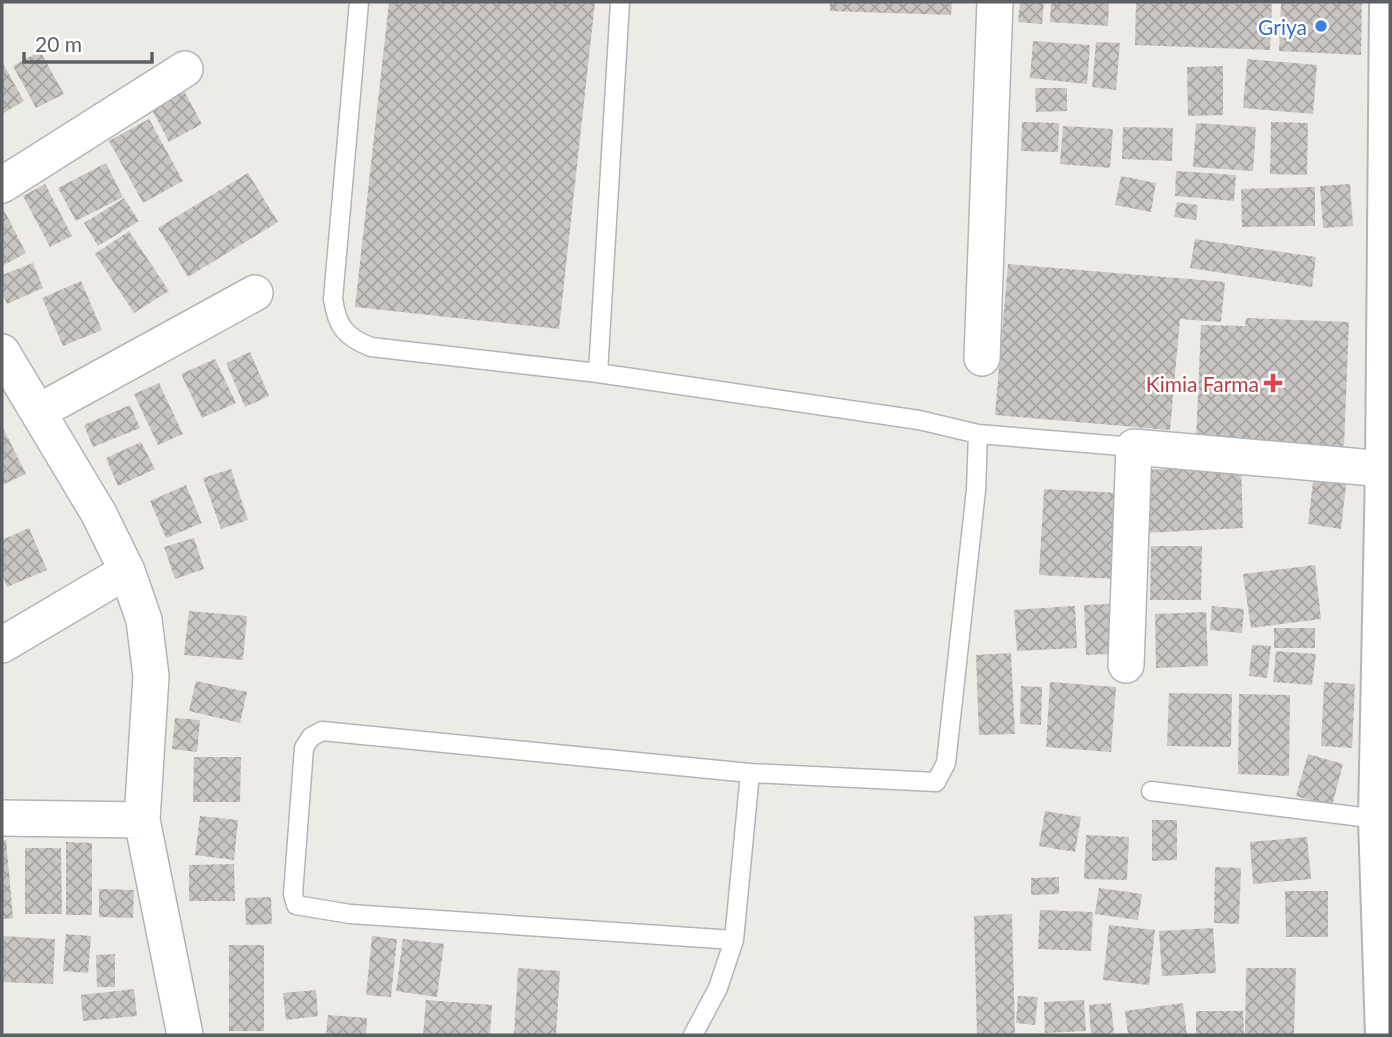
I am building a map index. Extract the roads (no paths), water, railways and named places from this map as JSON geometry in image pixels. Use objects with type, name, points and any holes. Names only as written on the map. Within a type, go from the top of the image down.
[{"type":"street","points":[[982,358],[995,2]]},
{"type":"street","points":[[1385,1035],[1385,861],[1378,819],[1387,597],[1385,470],[1389,2]]},
{"type":"street","points":[[2,185],[185,69]]},
{"type":"street","points":[[38,412],[255,293]]},
{"type":"street","points":[[2,352],[99,514],[127,571],[144,620],[151,676],[142,820],[185,1035]]},
{"type":"street","points":[[1126,665],[1134,447],[1385,470]]},
{"type":"street","points":[[2,645],[127,571]]},
{"type":"street","points":[[2,818],[142,820]]},
{"type":"lane","points":[[359,2],[333,299],[336,321],[353,340],[371,347],[598,373],[919,420],[978,434],[1134,447]]},
{"type":"lane","points":[[598,373],[620,2]]},
{"type":"lane","points":[[734,940],[350,914],[296,905],[293,894],[304,748],[311,737],[322,731],[750,773],[936,782],[942,775],[976,490],[978,434]]},
{"type":"lane","points":[[693,1035],[718,988],[734,940],[750,773]]},
{"type":"lane","points":[[1151,791],[1378,819]]},
{"type":"place","name":"Griya","points":[[1321,26]]},
{"type":"place","name":"Kimia Farma","points":[[1273,383]]}]
